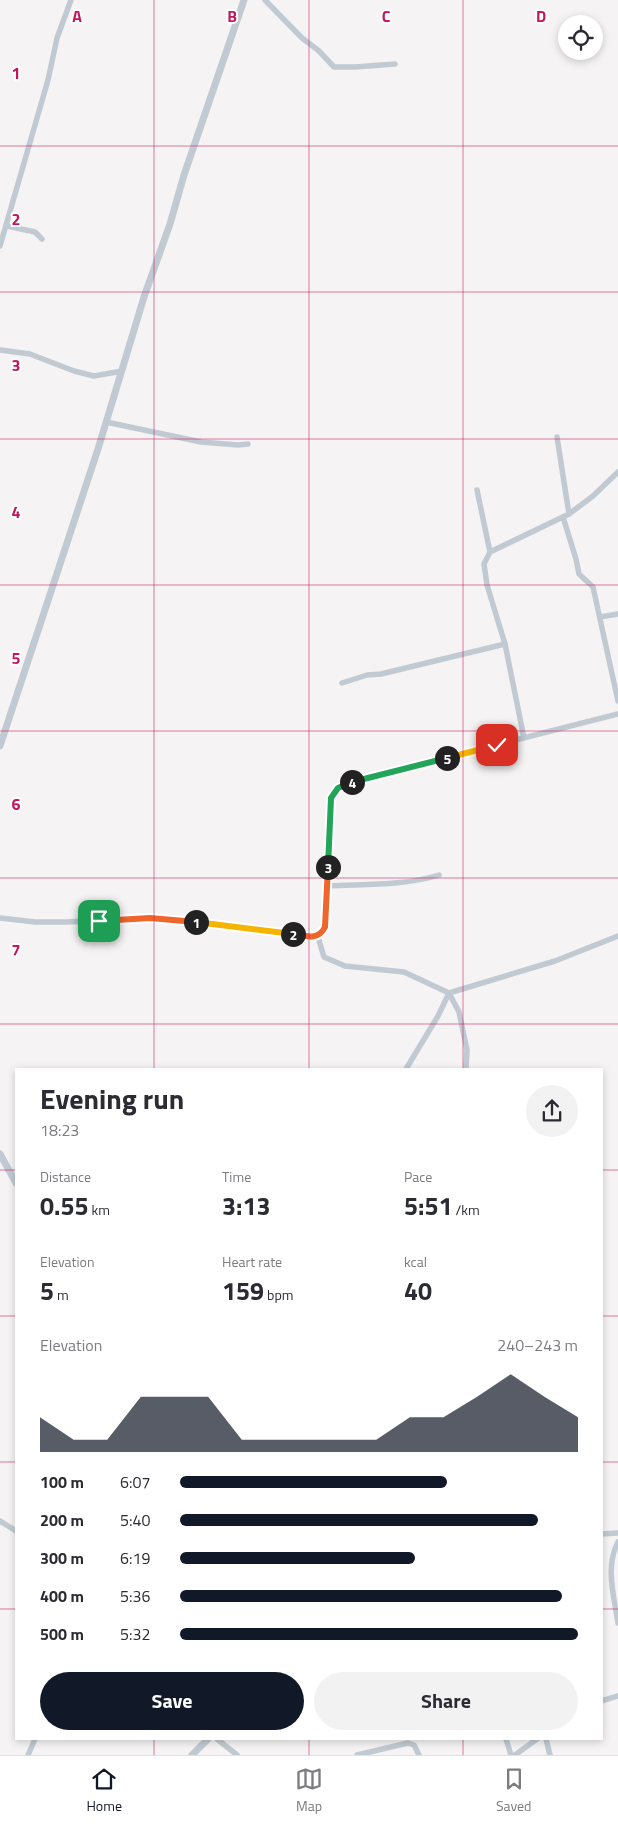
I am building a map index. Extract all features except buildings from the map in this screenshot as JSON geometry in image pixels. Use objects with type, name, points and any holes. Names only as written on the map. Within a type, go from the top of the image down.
[{"type":"street","points":[[0,246],[48,80],[57,38],[71,0]]},
{"type":"street","points":[[0,746],[106,422],[184,175],[244,0]]},
{"type":"street","points":[[265,0],[334,67],[395,64]]},
{"type":"street","points":[[7,226],[35,232],[42,239]]},
{"type":"street","points":[[0,350],[30,354],[74,371],[94,376],[122,371]]},
{"type":"street","points":[[106,422],[201,442],[248,444]]},
{"type":"street","points":[[557,437],[569,514]]},
{"type":"street","points":[[490,552],[546,527],[569,514],[593,496],[618,472]]},
{"type":"street","points":[[478,490],[490,552],[484,564],[486,585],[506,644],[524,738]]},
{"type":"street","points":[[562,517],[579,574],[593,587],[618,701]]},
{"type":"street","points":[[600,617],[618,614]]},
{"type":"street","points":[[342,683],[367,675],[381,674],[506,644]]},
{"type":"street","points":[[318,936],[325,927],[331,798],[338,788],[370,777],[618,714]]},
{"type":"street","points":[[328,886],[392,883],[427,879],[439,875]]},
{"type":"street","points":[[0,918],[34,922],[66,922],[150,918],[259,928],[318,936]]},
{"type":"street","points":[[318,936],[324,956],[345,966],[404,972],[448,993],[459,1012],[467,1050],[466,1068]]},
{"type":"street","points":[[407,1068],[438,1016],[448,993],[555,961],[618,936]]},
{"type":"street","points":[[0,1154],[15,1181]]},
{"type":"street","points":[[0,1522],[15,1530]]},
{"type":"street","points":[[603,1534],[618,1533]]},
{"type":"street","points":[[618,1542],[611,1561],[618,1623]]},
{"type":"street","points":[[603,1700],[618,1696]]},
{"type":"street","points":[[28,1755],[35,1740]]},
{"type":"street","points":[[192,1755],[207,1740]]},
{"type":"street","points":[[218,1740],[237,1755]]},
{"type":"street","points":[[506,1740],[511,1755]]},
{"type":"street","points":[[515,1755],[536,1740]]},
{"type":"street","points":[[546,1740],[550,1755]]},
{"type":"street","points":[[358,1755],[408,1744],[414,1745],[419,1755]]},
{"type":"route","points":[[99,921],[150,918],[259,928],[313,937],[318,936],[325,927],[329,830],[333,793],[338,788],[370,777],[497,745]]}]
